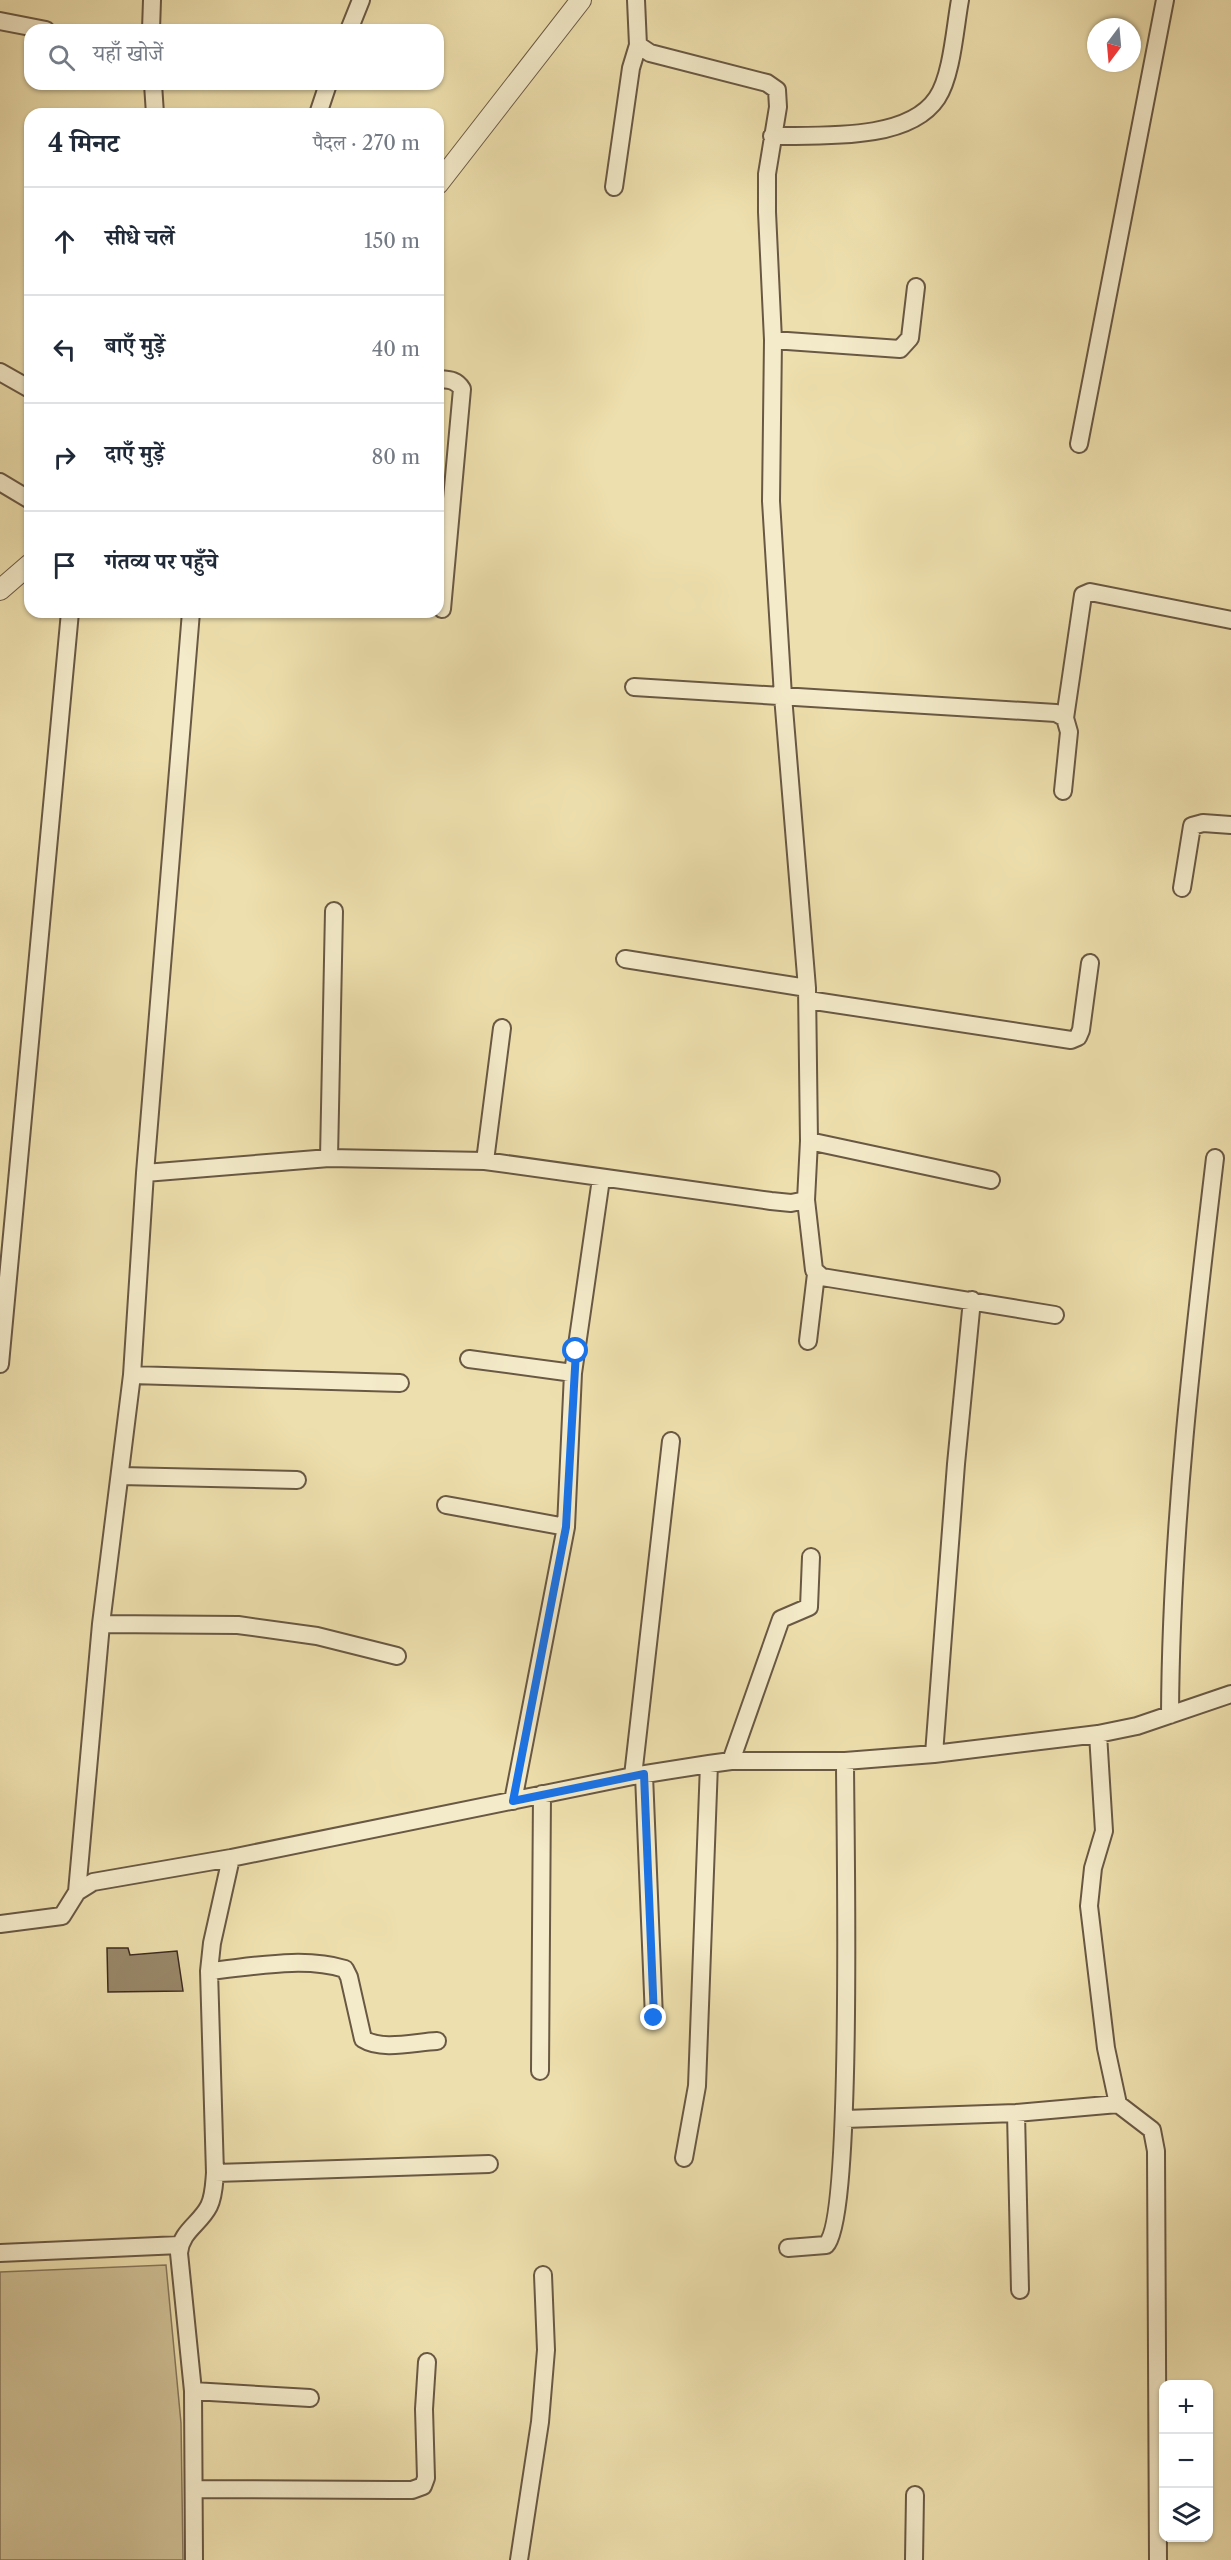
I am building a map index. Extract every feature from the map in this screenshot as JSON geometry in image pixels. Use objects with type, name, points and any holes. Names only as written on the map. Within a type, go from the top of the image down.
[{"type":"street","points":[[151,24],[152,0]]},
{"type":"street","points":[[351,24],[361,0]]},
{"type":"street","points":[[444,176],[581,0]]},
{"type":"street","points":[[614,187],[631,68],[638,45],[636,0]]},
{"type":"street","points":[[772,136],[855,134],[899,125],[921,115],[937,99],[945,82],[960,0]]},
{"type":"street","points":[[1078,444],[1165,0]]},
{"type":"street","points":[[0,21],[24,26]]},
{"type":"street","points":[[638,45],[650,53],[766,83],[777,90],[767,212],[773,340],[771,501],[783,696],[807,994],[806,1200],[816,1274],[808,1341]]},
{"type":"street","points":[[153,90],[155,108]]},
{"type":"street","points":[[320,108],[326,90]]},
{"type":"street","points":[[773,340],[900,349],[910,338],[916,287]]},
{"type":"street","points":[[0,372],[24,386]]},
{"type":"street","points":[[444,379],[459,383],[462,389],[444,587]]},
{"type":"street","points":[[0,482],[24,496]]},
{"type":"street","points":[[0,590],[24,569]]},
{"type":"street","points":[[1063,791],[1069,732],[1065,718],[1083,595],[1090,592],[1231,620]]},
{"type":"street","points":[[0,1364],[69,618]]},
{"type":"street","points":[[77,1892],[101,1624],[132,1375],[145,1173],[191,618]]},
{"type":"street","points":[[634,687],[1042,711],[1065,718]]},
{"type":"street","points":[[1182,888],[1192,826],[1203,823],[1231,825]]},
{"type":"street","points":[[329,1158],[334,911]]},
{"type":"street","points":[[625,959],[807,994],[1071,1040],[1078,1037],[1081,1030],[1090,963]]},
{"type":"street","points":[[485,1161],[502,1028]]},
{"type":"street","points":[[808,1141],[991,1180]]},
{"type":"street","points":[[145,1173],[329,1158],[485,1161],[771,1201],[791,1203],[806,1200]]},
{"type":"street","points":[[1170,1715],[1170,1648],[1182,1455],[1215,1158]]},
{"type":"street","points":[[513,1801],[566,1527],[573,1373],[601,1179]]},
{"type":"street","points":[[816,1274],[1055,1315]]},
{"type":"street","points":[[934,1754],[956,1464],[972,1300]]},
{"type":"street","points":[[469,1359],[573,1373]]},
{"type":"street","points":[[132,1375],[400,1383]]},
{"type":"street","points":[[654,2018],[639,1775],[671,1441]]},
{"type":"street","points":[[120,1476],[297,1480]]},
{"type":"street","points":[[446,1505],[566,1527]]},
{"type":"street","points":[[731,1761],[781,1618],[809,1607],[812,1557]]},
{"type":"street","points":[[101,1624],[238,1625],[317,1636],[397,1656]]},
{"type":"street","points":[[0,1924],[62,1916],[77,1892],[93,1882],[231,1858],[639,1775],[731,1761],[845,1761],[934,1754],[1098,1734],[1170,1715],[1231,1694]]},
{"type":"street","points":[[1098,1734],[1104,1831],[1090,1887],[1090,1916],[1106,2048],[1118,2104],[1152,2130],[1156,2145],[1158,2560]]},
{"type":"street","points":[[788,2248],[826,2245],[834,2235],[845,2119],[845,1761]]},
{"type":"street","points":[[684,2157],[697,2086],[709,1764]]},
{"type":"street","points":[[540,2071],[542,1794]]},
{"type":"street","points":[[194,2560],[193,2391],[180,2245],[185,2233],[208,2209],[212,2200],[214,2173],[209,1971],[231,1858]]},
{"type":"street","points":[[209,1971],[308,1963],[332,1965],[345,1969],[349,1977],[363,2039],[370,2044],[437,2041]]},
{"type":"street","points":[[845,2119],[1016,2113],[1118,2104]]},
{"type":"street","points":[[1016,2113],[1020,2290]]},
{"type":"street","points":[[214,2173],[489,2164]]},
{"type":"street","points":[[0,2253],[180,2245]]},
{"type":"street","points":[[519,2560],[540,2422],[546,2350],[543,2275]]},
{"type":"street","points":[[195,2489],[393,2490],[423,2486],[426,2478],[424,2409],[427,2362]]},
{"type":"street","points":[[193,2391],[310,2398]]},
{"type":"street","points":[[914,2560],[915,2495]]},
{"type":"shaded area","points":[[166,2265],[181,2423],[183,2560],[0,2560],[0,2272]]},
{"type":"building","points":[[107,1948],[128,1948],[130,1955],[177,1951],[183,1991],[108,1992]]},
{"type":"route","points":[[576,1351],[566,1527],[513,1801],[644,1774],[654,2018]]}]
